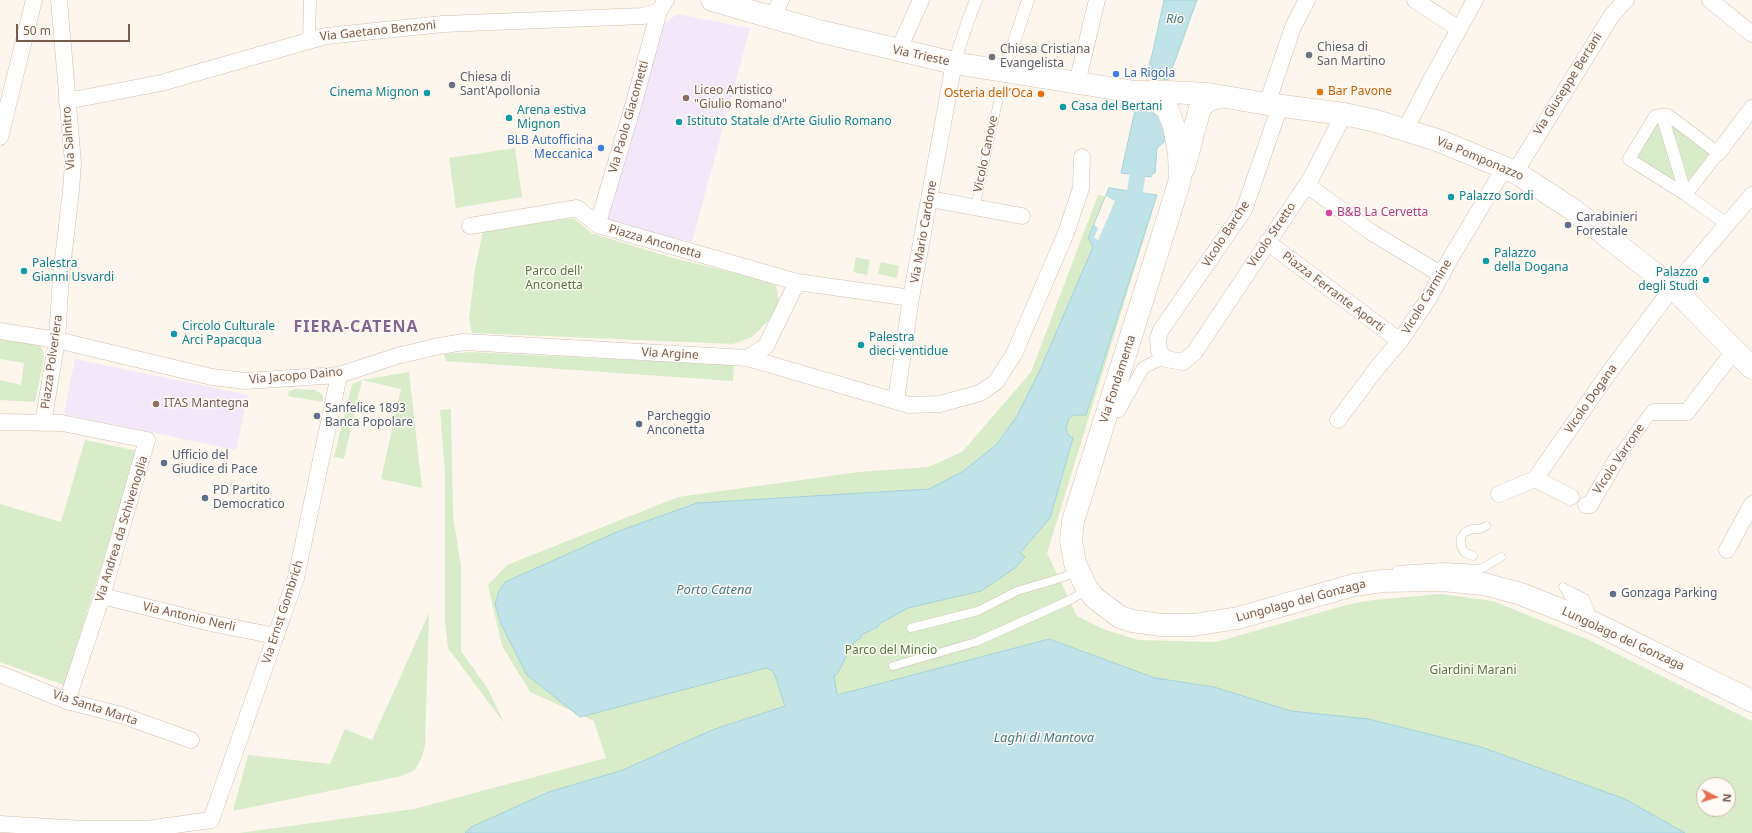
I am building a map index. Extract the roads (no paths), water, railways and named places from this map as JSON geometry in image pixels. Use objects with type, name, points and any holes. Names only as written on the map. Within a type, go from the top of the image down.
[{"type":"main road","name":"Via Trieste","points":[[722,1],[776,9],[898,51],[954,63],[1135,92],[1168,92]]},
{"type":"main road","name":"Via Trieste","points":[[1135,92],[1162,104],[1171,116]]},
{"type":"main road","name":"Via Pomponazzo","points":[[1168,92],[1219,96],[1273,105],[1344,114],[1405,130],[1468,152],[1510,169],[1572,209],[1673,288],[1752,368]]},
{"type":"main road","name":"Via Fondamenta","points":[[1083,579],[1072,550],[1071,530],[1104,406],[1180,180],[1200,108],[1207,101],[1219,96]]},
{"type":"main road","name":"Via Fondamenta","points":[[1171,116],[1179,153],[1180,180]]},
{"type":"main road","name":"Lungolago del Gonzaga","points":[[1083,579],[1108,609],[1120,617],[1132,621],[1161,625],[1193,625],[1228,620],[1354,585],[1382,581],[1442,580],[1484,584],[1592,615],[1747,696]]},
{"type":"street","points":[[0,137],[34,0]]},
{"type":"street","name":"Via Salnitro","points":[[58,0],[73,163],[61,276]]},
{"type":"street","points":[[309,40],[310,0]]},
{"type":"street","points":[[898,51],[921,0]]},
{"type":"street","points":[[954,63],[976,0]]},
{"type":"street","points":[[1004,72],[1028,0]]},
{"type":"street","points":[[1077,83],[1097,0]]},
{"type":"street","name":"Vicolo Barche","points":[[1164,357],[1159,351],[1158,345],[1158,338],[1161,330],[1244,210],[1293,27],[1307,0]]},
{"type":"street","points":[[1415,0],[1459,29]]},
{"type":"street","points":[[1405,130],[1475,0]]},
{"type":"street","name":"Via Giuseppe Bertani","points":[[1510,169],[1612,15],[1626,0]]},
{"type":"street","points":[[1710,0],[1752,34]]},
{"type":"street","name":"Via Gaetano Benzoni","points":[[67,102],[161,83],[326,36],[443,24],[643,16],[663,6]]},
{"type":"street","name":"Via Paolo Giacometti","points":[[598,223],[663,6]]},
{"type":"street","name":"Via Mario Cardone","points":[[896,400],[911,298],[954,63]]},
{"type":"street","points":[[1686,195],[1752,108]]},
{"type":"street","name":"Vicolo Stretto","points":[[1164,357],[1172,361],[1183,362],[1194,353],[1267,242],[1307,185],[1344,114]]},
{"type":"street","points":[[1718,153],[1668,115],[1662,115],[1656,116],[1629,159],[1686,195],[1727,224]]},
{"type":"street","points":[[1662,115],[1686,195]]},
{"type":"street","name":"Via Argine","points":[[440,346],[464,342],[748,358],[909,405],[940,404],[980,393],[996,382],[1014,354],[1066,233],[1081,188],[1082,157]]},
{"type":"street","name":"Vicolo Carmine","points":[[1338,420],[1400,341],[1429,298],[1447,264],[1510,169]]},
{"type":"street","points":[[1307,185],[1371,232],[1442,275]]},
{"type":"street","name":"Vicolo Dogana","points":[[1535,479],[1608,374],[1673,288],[1752,195]]},
{"type":"street","name":"Vicolo Canove","points":[[930,199],[1022,216]]},
{"type":"street","name":"Piazza Anconetta","points":[[470,226],[577,208],[598,223],[598,226],[797,282],[911,298]]},
{"type":"street","name":"Piazza Ferrante Aporti","points":[[1267,242],[1400,341]]},
{"type":"street","name":"Piazza Polveriera","points":[[43,423],[57,340],[61,276]]},
{"type":"street","points":[[748,358],[766,346],[797,282]]},
{"type":"street","name":"Via Jacopo Daino","points":[[0,331],[57,340],[212,377],[245,381],[339,375],[397,356],[440,346]]},
{"type":"street","points":[[1654,412],[1687,412],[1735,350]]},
{"type":"street","points":[[1104,406],[1120,411],[1142,368],[1164,357]]},
{"type":"street","name":"Via Ernst Gombrich","points":[[0,824],[84,829],[147,829],[211,820],[296,578],[339,375]]},
{"type":"street","name":"Vicolo Varrone","points":[[1586,505],[1590,505],[1618,457],[1649,415],[1654,412]]},
{"type":"street","name":"Via Andrea da Schivenoglia","points":[[0,422],[62,422],[147,440],[102,596],[67,701]]},
{"type":"street","points":[[1499,494],[1535,479],[1571,497]]},
{"type":"street","points":[[1727,550],[1752,504]]},
{"type":"street","name":"Via Antonio Nerli","points":[[102,596],[208,622],[276,636]]},
{"type":"street","name":"Via Santa Marta","points":[[0,674],[67,701],[122,712],[184,733]]},
{"type":"lane","name":"Vicolo Canove","points":[[975,207],[998,102]]},
{"type":"lane","points":[[1473,556],[1464,552],[1461,546],[1461,538],[1464,532],[1472,529],[1480,530],[1486,526]]},
{"type":"lane","points":[[1228,620],[1258,603],[1365,575],[1443,567],[1481,569],[1501,557]]},
{"type":"lane","points":[[911,628],[978,611],[1017,591],[1052,581],[1083,579]]},
{"type":"lane","points":[[893,666],[976,642],[1072,599],[1083,579]]},
{"type":"lane","points":[[1563,587],[1569,597],[1592,615]]},
{"type":"water","name":"Rio","points":[[1164,0],[1197,0],[1168,80],[1146,76]]},
{"type":"water","points":[[1136,106],[1150,109],[1159,115],[1164,129],[1164,142],[1157,148],[1155,173],[1153,173],[1151,177],[1121,173]]},
{"type":"water","name":"Parco del Mincio","points":[[1109,188],[1157,195],[1086,415],[1074,415],[1069,418],[1066,428],[1068,435],[1073,438],[1050,518],[1020,553],[1025,557],[1015,568],[981,591],[908,608],[879,624],[878,627],[861,635],[861,638],[854,642],[837,674],[834,675],[837,695],[1049,639],[1155,678],[1214,687],[1291,711],[1368,719],[1481,747],[1625,799],[1685,833],[465,833],[471,827],[549,792],[623,770],[712,730],[785,706],[773,671],[766,668],[580,717],[527,675],[501,624],[495,604],[499,591],[505,582],[619,531],[697,503],[929,489],[962,472],[996,445],[1017,416],[1040,370],[1093,247],[1088,238]]},
{"type":"waterway","points":[[1135,192],[1140,155]]},
{"type":"place","name":"Chiesa di San Martino","points":[[1309,55]]},
{"type":"place","name":"Chiesa Cristiana Evangelista","points":[[992,57]]},
{"type":"place","name":"La Rigola","points":[[1116,74]]},
{"type":"place","name":"Chiesa di Sant'Apollonia","points":[[452,85]]},
{"type":"place","name":"Bar Pavone","points":[[1320,92]]},
{"type":"place","name":"Cinema Mignon","points":[[427,93]]},
{"type":"place","name":"Osteria dell'Oca","points":[[1041,94]]},
{"type":"place","name":"Liceo Artistico \"Giulio Romano\"","points":[[686,98]]},
{"type":"place","name":"Casa del Bertani","points":[[1063,107]]},
{"type":"place","name":"Arena estiva Mignon","points":[[509,118]]},
{"type":"place","name":"Istituto Statale d'Arte Giulio Romano","points":[[679,122]]},
{"type":"place","name":"BLB Autofficina Meccanica","points":[[601,148]]},
{"type":"place","name":"Palazzo Sordi","points":[[1451,197]]},
{"type":"place","name":"B&B La Cervetta","points":[[1329,213]]},
{"type":"place","name":"Carabinieri Forestale","points":[[1568,225]]},
{"type":"place","name":"Palazzo della Dogana","points":[[1486,261]]},
{"type":"place","name":"Palestra Gianni Usvardi","points":[[24,271]]},
{"type":"place","name":"Palazzo degli Studi","points":[[1706,280]]},
{"type":"place","name":"Circolo Culturale Arci Papacqua","points":[[174,334]]},
{"type":"place","name":"Palestra dieci-ventidue","points":[[861,345]]},
{"type":"place","name":"ITAS Mantegna","points":[[156,404]]},
{"type":"place","name":"Sanfelice 1893 Banca Popolare","points":[[317,416]]},
{"type":"place","name":"Parcheggio Anconetta","points":[[639,424]]},
{"type":"place","name":"Ufficio del Giudice di Pace","points":[[164,463]]},
{"type":"place","name":"PD Partito Democratico","points":[[205,498]]},
{"type":"place","name":"Gonzaga Parking","points":[[1613,594]]},
{"type":"district","name":"FIERA-CATENA","points":[[356,327]]},
{"type":"park label","name":"Parco dell' Anconetta","points":[[554,279]]},
{"type":"park label","name":"Giardini Marani","points":[[1473,671]]},
{"type":"water label","name":"Porto Catena","points":[[714,590]]},
{"type":"water label","name":"Laghi di Mantova","points":[[1044,738]]}]
